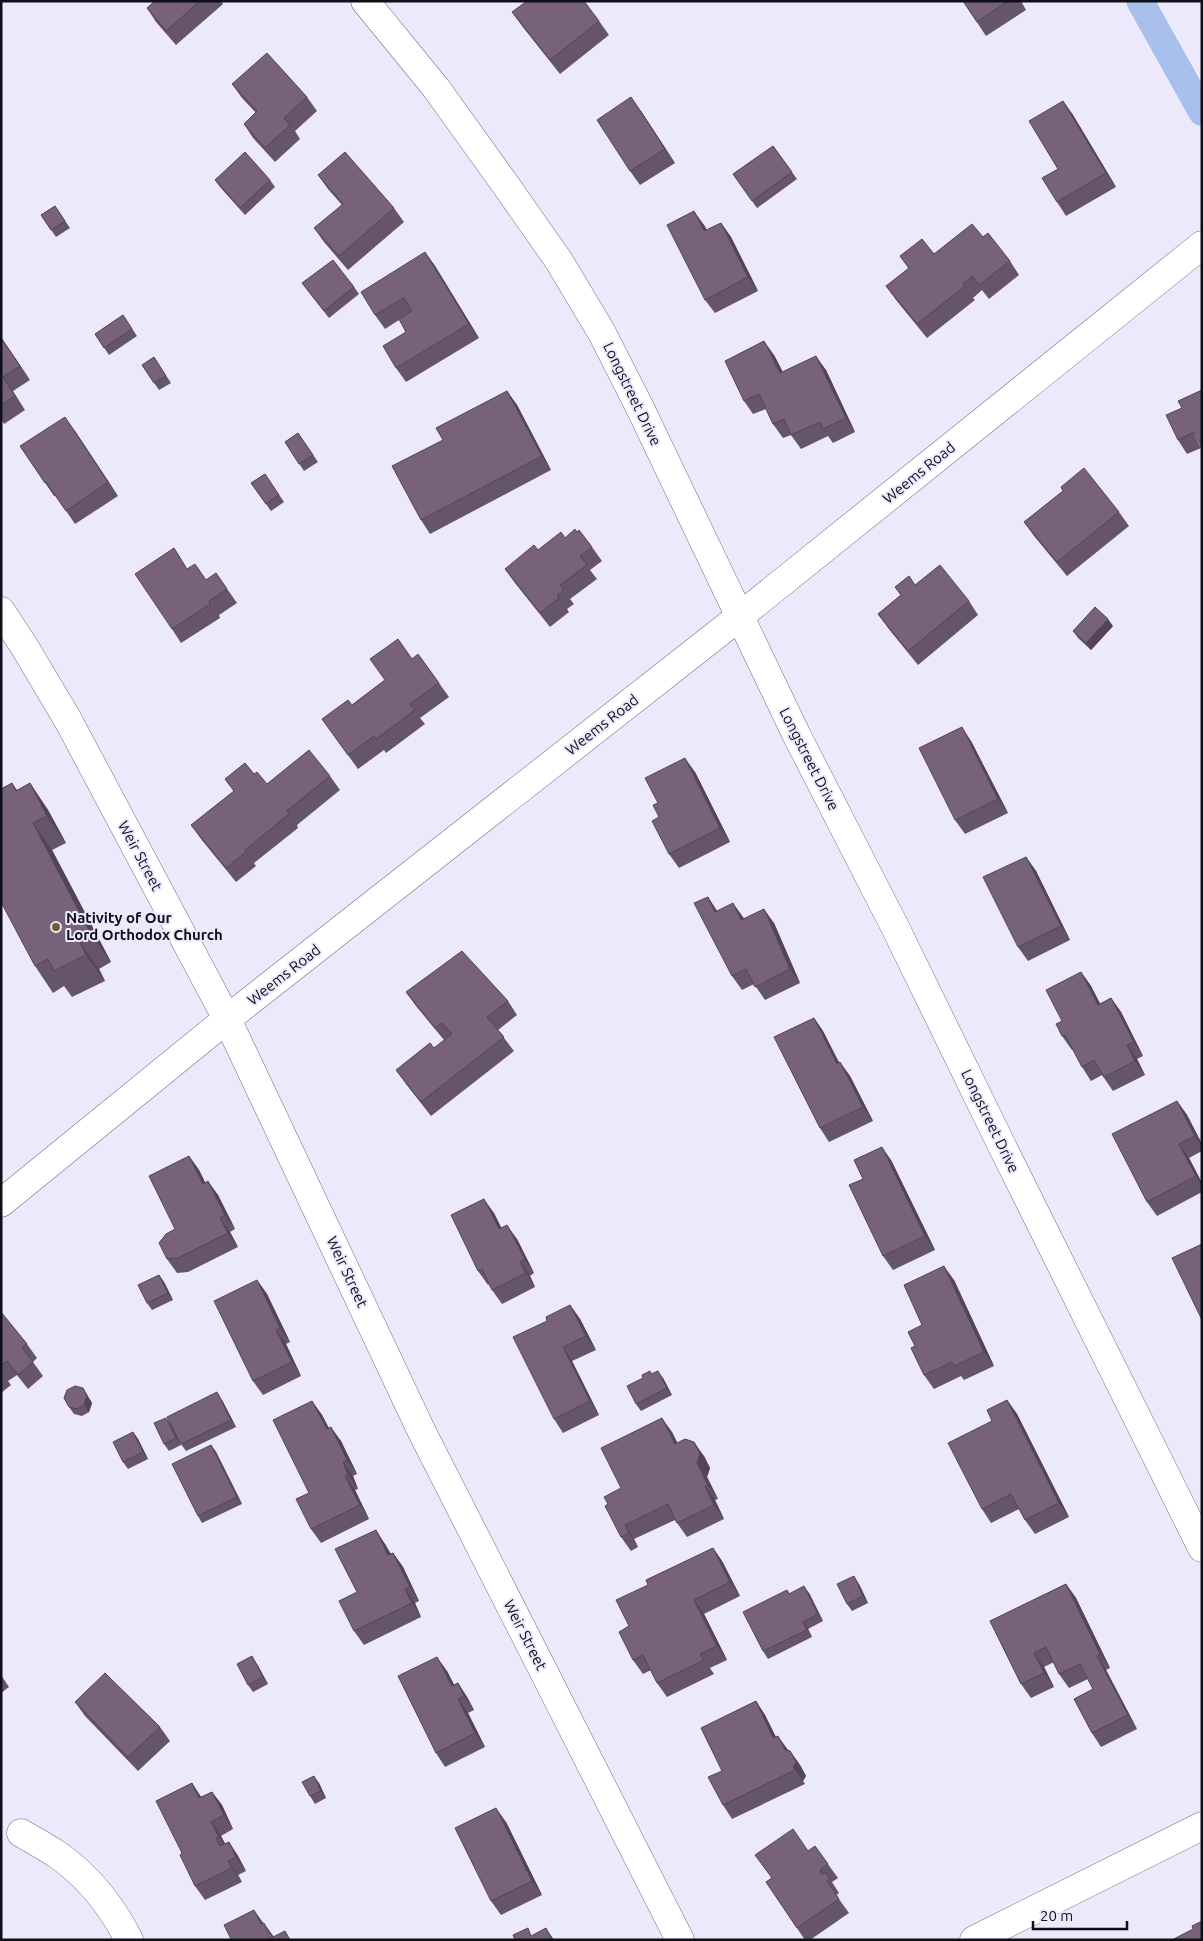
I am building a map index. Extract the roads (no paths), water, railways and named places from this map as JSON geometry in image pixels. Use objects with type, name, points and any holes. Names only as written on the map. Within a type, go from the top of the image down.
[{"type":"main road","points":[[1140,1],[1202,112]]},
{"type":"street","name":"Longstreet Drive","points":[[365,1],[436,88],[559,260],[602,333],[797,736],[899,936],[1202,1548]]},
{"type":"street","name":"Weems Road","points":[[1,1203],[227,1019],[739,617],[1202,245]]},
{"type":"street","name":"Weir Street","points":[[1,611],[68,720],[227,1019],[421,1430],[680,1940]]},
{"type":"street","points":[[974,1940],[1202,1826]]},
{"type":"street","points":[[21,1833],[58,1855],[90,1883],[118,1917],[129,1940]]},
{"type":"place","name":"Nativity of Our Lord Orthodox Church","points":[[56,927]]}]
